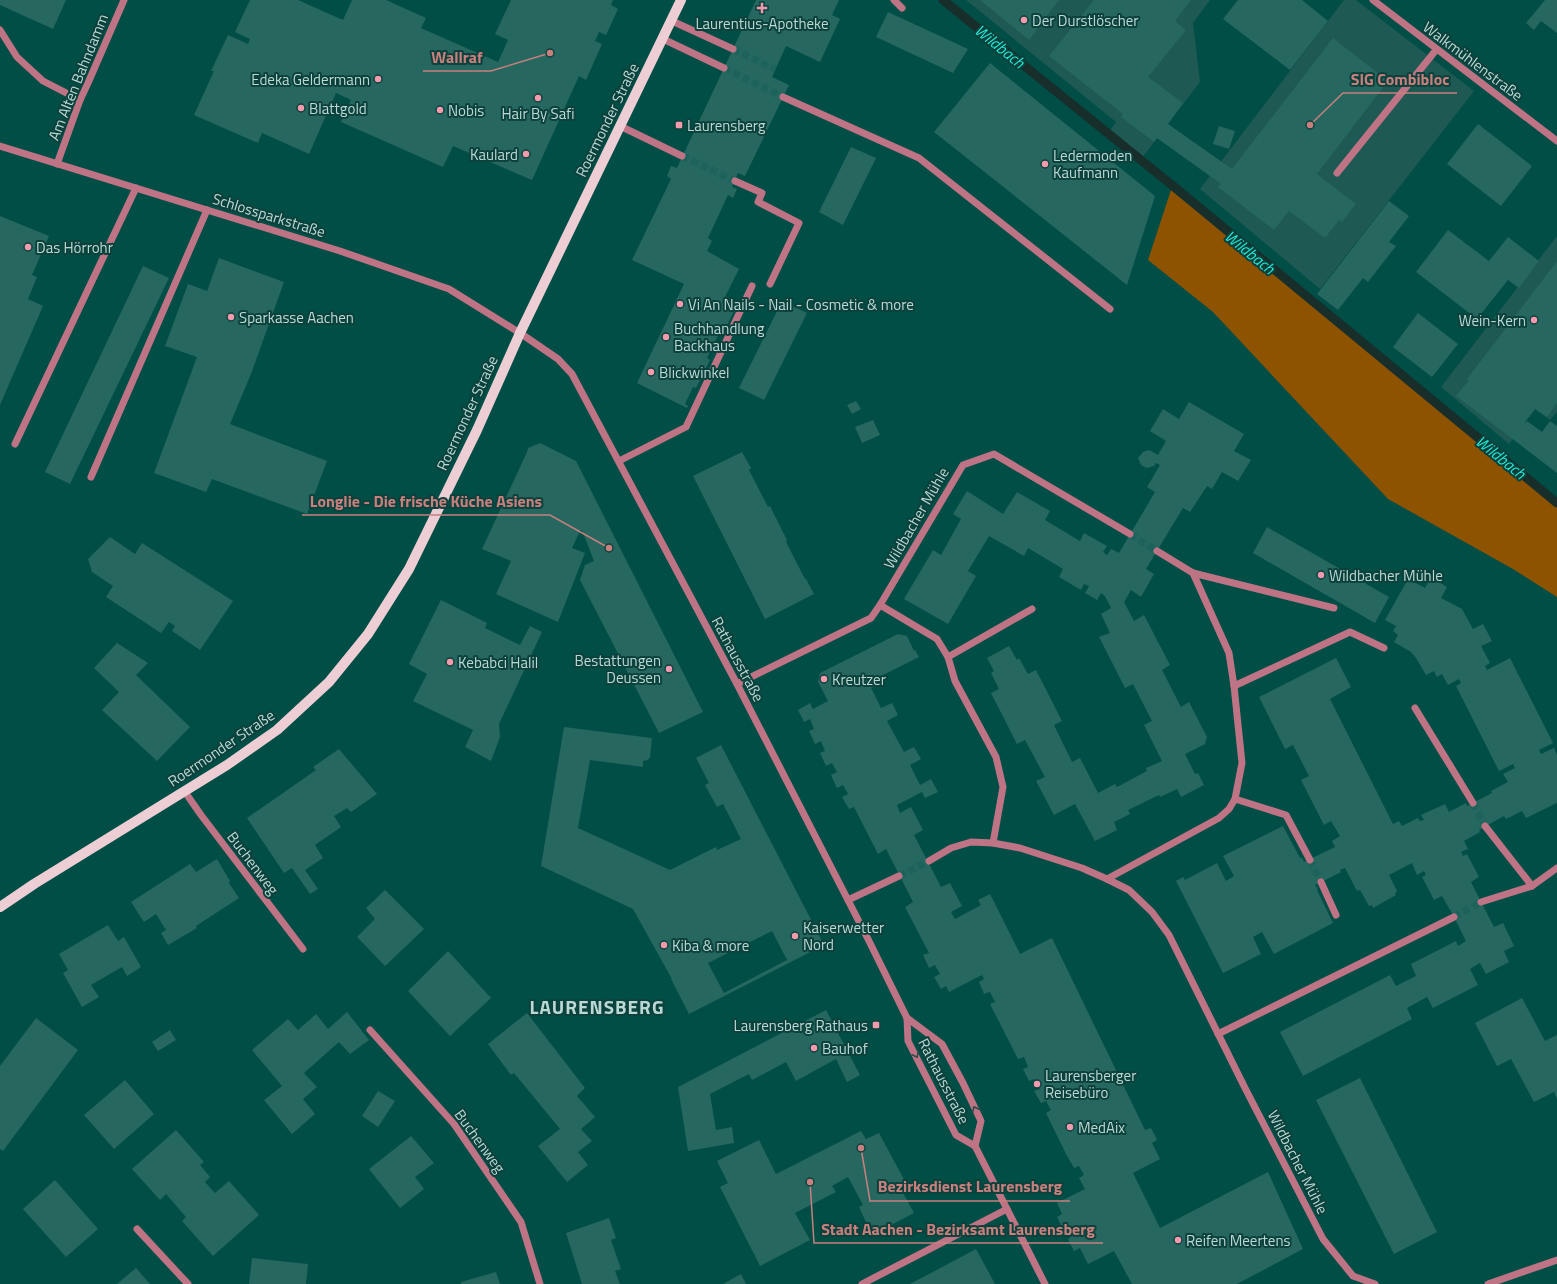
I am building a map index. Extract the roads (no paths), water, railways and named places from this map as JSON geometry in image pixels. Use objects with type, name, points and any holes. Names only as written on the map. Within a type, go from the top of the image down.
[{"type":"main road","name":"Roermonder Straße","points":[[0,907],[34,884],[185,792],[277,730],[329,682],[368,634],[409,569],[477,430],[520,333],[681,0]]},
{"type":"street","name":"Am Alten Bahndamm","points":[[57,164],[80,100],[124,0]]},
{"type":"street","points":[[894,0],[902,8]]},
{"type":"street","name":"Walkmühlenstraße","points":[[1373,0],[1436,50],[1557,141]]},
{"type":"street","points":[[672,21],[733,49]]},
{"type":"street","points":[[0,30],[17,57],[43,81],[80,100]]},
{"type":"street","points":[[663,39],[724,68]]},
{"type":"street","points":[[1337,173],[1436,50]]},
{"type":"street","points":[[783,97],[919,158],[1110,309]]},
{"type":"street","points":[[620,126],[682,156]]},
{"type":"street","name":"Schlossparkstraße","points":[[0,146],[340,251],[449,289],[520,333]]},
{"type":"street","points":[[735,181],[762,193],[758,202],[799,223],[770,284]]},
{"type":"street","points":[[15,444],[136,188]]},
{"type":"street","points":[[91,477],[207,210]]},
{"type":"street","points":[[619,461],[686,427],[752,286]]},
{"type":"street","name":"Rathausstraße","points":[[520,333],[558,359],[572,374],[737,684],[848,900],[907,1018],[908,1041],[956,1135],[974,1146],[981,1121],[963,1082],[942,1044],[907,1018]]},
{"type":"street","name":"Wildbacher Mühle","points":[[737,684],[871,618],[963,465],[994,454],[1130,534]]},
{"type":"street","points":[[1157,552],[1193,573],[1334,608]]},
{"type":"street","points":[[1106,878],[1218,818],[1229,809],[1235,800],[1242,763],[1229,653],[1193,573]]},
{"type":"street","points":[[880,605],[937,639],[948,658],[954,681],[996,757],[1003,787],[993,843]]},
{"type":"street","points":[[948,658],[1032,609]]},
{"type":"street","points":[[1234,686],[1350,632],[1384,648]]},
{"type":"street","points":[[1415,708],[1473,803]]},
{"type":"street","name":"Buchenweg","points":[[185,792],[200,815],[303,950]]},
{"type":"street","points":[[1235,800],[1286,815],[1310,860]]},
{"type":"street","points":[[1485,826],[1532,886]]},
{"type":"street","name":"Wildbacher Mühle","points":[[929,861],[952,848],[971,842],[993,843],[1020,848],[1106,878],[1128,890],[1152,912],[1169,935],[1323,1239],[1353,1276],[1375,1284]]},
{"type":"street","points":[[1481,902],[1532,886],[1557,868]]},
{"type":"street","points":[[848,900],[899,876]]},
{"type":"street","points":[[1321,882],[1336,915]]},
{"type":"street","points":[[1218,1034],[1454,917]]},
{"type":"street","name":"Buchenweg","points":[[370,1030],[454,1124],[521,1222],[540,1284]]},
{"type":"street","points":[[974,1146],[1045,1284]]},
{"type":"street","points":[[862,1284],[1007,1209]]},
{"type":"street","points":[[137,1229],[188,1284]]},
{"type":"street","points":[[1488,1284],[1557,1260]]},
{"type":"waterway","name":"Wildbach","points":[[943,0],[1178,190],[1557,503]]},
{"type":"tunnel","points":[[733,49],[775,69]]},
{"type":"tunnel","points":[[724,68],[783,97]]},
{"type":"tunnel","points":[[682,156],[735,181]]},
{"type":"tunnel","points":[[1130,534],[1157,551]]},
{"type":"tunnel","points":[[1473,803],[1485,826]]},
{"type":"tunnel","points":[[1310,860],[1321,882]]},
{"type":"tunnel","points":[[899,876],[929,861]]},
{"type":"tunnel","points":[[1454,917],[1481,902]]},
{"type":"place","name":"Laurentius-Apotheke","points":[[762,8]]},
{"type":"place","name":"Der Durstlöscher","points":[[1024,20]]},
{"type":"place","name":"Wallraf","points":[[550,53]]},
{"type":"place","name":"Edeka Geldermann","points":[[378,79]]},
{"type":"place","name":"Hair By Safi","points":[[538,98]]},
{"type":"place","name":"Blattgold","points":[[301,108]]},
{"type":"place","name":"Nobis","points":[[440,110]]},
{"type":"place","name":"Laurensberg","points":[[679,125]]},
{"type":"place","name":"SIG Combibloc","points":[[1310,125]]},
{"type":"place","name":"Kaulard","points":[[526,154]]},
{"type":"place","name":"Ledermoden Kaufmann","points":[[1045,164]]},
{"type":"place","name":"Das Hörrohr","points":[[28,247]]},
{"type":"place","name":"Vi An Nails - Nail - Cosmetic & more","points":[[680,304]]},
{"type":"place","name":"Sparkasse Aachen","points":[[231,317]]},
{"type":"place","name":"Wein-Kern","points":[[1534,320]]},
{"type":"place","name":"Buchhandlung Backhaus","points":[[666,337]]},
{"type":"place","name":"Blickwinkel","points":[[651,372]]},
{"type":"place","name":"Longlie - Die frische Küche Asiens","points":[[609,548]]},
{"type":"place","name":"Wildbacher Mühle","points":[[1321,575]]},
{"type":"place","name":"Kebabci Halil","points":[[450,662]]},
{"type":"place","name":"Bestattungen Deussen","points":[[669,669]]},
{"type":"place","name":"Kreutzer","points":[[824,679]]},
{"type":"place","name":"Kaiserwetter Nord","points":[[795,936]]},
{"type":"place","name":"Kiba & more","points":[[664,945]]},
{"type":"place","name":"Laurensberg Rathaus","points":[[876,1025]]},
{"type":"place","name":"Bauhof","points":[[814,1048]]},
{"type":"place","name":"Laurensberger Reisebüro","points":[[1037,1084]]},
{"type":"place","name":"MedAix","points":[[1070,1127]]},
{"type":"place","name":"Bezirksdienst Laurensberg","points":[[861,1148]]},
{"type":"place","name":"Stadt Aachen - Bezirksamt Laurensberg","points":[[810,1182]]},
{"type":"place","name":"Reifen Meertens","points":[[1178,1240]]},
{"type":"district","name":"LAURENSBERG","points":[[597,1006]]}]
